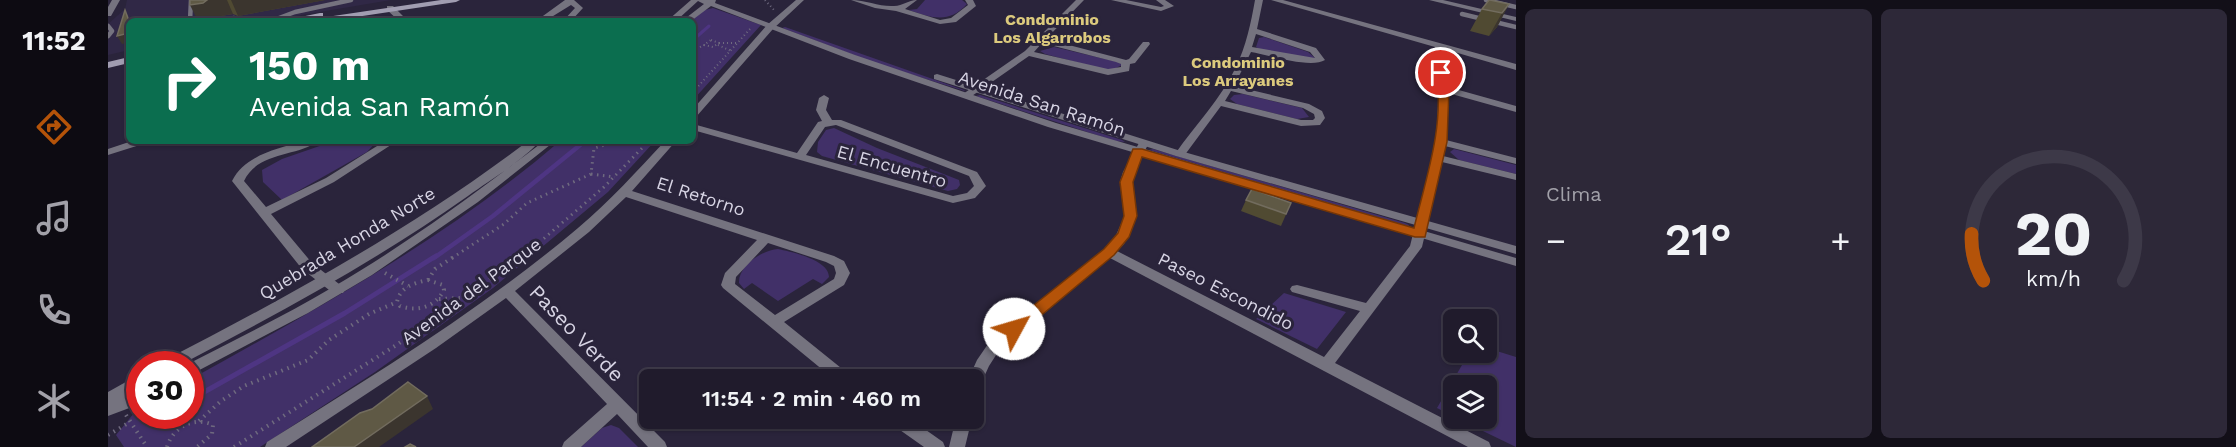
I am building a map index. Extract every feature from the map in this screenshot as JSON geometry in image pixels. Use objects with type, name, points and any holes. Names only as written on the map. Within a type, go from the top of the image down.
[{"type":"main road","points":[[305,18],[414,2],[456,0]]},
{"type":"main road","points":[[331,18],[414,2]]},
{"type":"main road","points":[[108,59],[126,56]]},
{"type":"main road","points":[[108,65],[126,61]]},
{"type":"street","points":[[108,14],[116,0]]},
{"type":"street","points":[[674,18],[695,0]]},
{"type":"street","name":"Avenida San Ramón","points":[[722,0],[773,24]]},
{"type":"street","points":[[696,113],[773,24],[800,0]]},
{"type":"street","points":[[855,0],[898,9],[923,19],[943,22],[953,20],[972,6],[969,0]]},
{"type":"street","points":[[898,9],[913,0]]},
{"type":"street","points":[[971,93],[1028,53],[1080,0]]},
{"type":"street","points":[[1115,0],[1161,9],[1170,6],[1160,0]]},
{"type":"street","points":[[1179,154],[1231,88],[1250,50],[1259,0]]},
{"type":"street","points":[[1275,0],[1516,67]]},
{"type":"street","points":[[1433,0],[1516,19]]},
{"type":"street","points":[[1462,0],[1516,13]]},
{"type":"street","points":[[544,18],[569,1],[579,8],[570,18]]},
{"type":"street","points":[[689,18],[708,1]]},
{"type":"street","name":"Avenida San Ramón","points":[[708,1],[971,93],[1141,147],[1421,229],[1516,250]]},
{"type":"street","points":[[390,8],[401,18]]},
{"type":"street","points":[[1250,50],[1310,61],[1321,60],[1313,50],[1255,31]]},
{"type":"street","points":[[1042,41],[1125,63],[1132,61],[1146,44]]},
{"type":"street","points":[[1326,365],[1416,247],[1441,142],[1444,89],[1439,47]]},
{"type":"street","points":[[1028,53],[1108,72],[1123,72],[1127,66],[1125,63]]},
{"type":"street","points":[[1221,103],[1301,123],[1316,123],[1320,118],[1319,113],[1306,106],[1231,88]]},
{"type":"street","points":[[1444,89],[1516,109]]},
{"type":"street","name":"El Encuentro","points":[[824,99],[821,110],[828,122]]},
{"type":"street","name":"El Encuentro","points":[[696,128],[953,200],[971,196],[978,190],[979,182],[973,174],[841,123],[822,124],[800,156]]},
{"type":"street","points":[[1441,142],[1516,161]]},
{"type":"street","points":[[108,152],[133,144]]},
{"type":"street","points":[[304,144],[259,160],[241,173],[240,183],[307,266],[338,290]]},
{"type":"street","points":[[265,212],[330,180],[387,144]]},
{"type":"street","name":"Quebrada Honda Norte","points":[[195,351],[327,281],[448,206],[531,144]]},
{"type":"street","name":"Quebrada Honda Norte","points":[[204,362],[338,290],[445,221],[546,144]]},
{"type":"street","name":"Avenida del Parque","points":[[273,447],[427,346],[506,290],[564,245],[623,192],[668,144]]},
{"type":"street","points":[[980,369],[993,348],[1109,252],[1128,225],[1131,206],[1126,182],[1141,147]]},
{"type":"street","name":"Avenida San Ramón","points":[[1141,147],[1179,154],[1421,229],[1516,262]]},
{"type":"street","points":[[1438,158],[1516,177]]},
{"type":"street","name":"El Retorno","points":[[623,192],[766,238],[833,261],[841,266],[843,273],[836,284],[774,322]]},
{"type":"street","points":[[766,238],[730,276],[728,283],[732,291],[832,369]]},
{"type":"street","name":"Paseo Escondido","points":[[1109,252],[1484,447]]},
{"type":"street","points":[[1297,289],[1369,309]]},
{"type":"street","name":"Paseo Verde","points":[[506,290],[658,447]]},
{"type":"street","points":[[108,400],[126,389]]},
{"type":"street","name":"Paseo Verde","points":[[570,447],[617,405]]},
{"type":"street","points":[[108,410],[124,406]]},
{"type":"street","points":[[912,429],[937,447]]},
{"type":"street","points":[[957,447],[961,429]]},
{"type":"lane","points":[[190,18],[191,0]]},
{"type":"lane","points":[[279,18],[295,12],[351,0]]},
{"type":"lane","points":[[1486,0],[1516,7]]},
{"type":"lane","points":[[1462,14],[1516,27]]},
{"type":"lane","points":[[108,27],[112,31],[108,36]]},
{"type":"path","points":[[696,89],[754,24]]},
{"type":"path","points":[[696,49],[711,40],[730,51]]},
{"type":"path","points":[[704,45],[737,43]]},
{"type":"path","points":[[591,174],[594,148],[608,144]]},
{"type":"path","points":[[234,447],[464,298],[563,222],[616,177],[646,144]]},
{"type":"path","points":[[428,280],[435,269],[504,224],[527,203],[591,174],[616,177]]},
{"type":"path","points":[[393,277],[407,285]]},
{"type":"path","points":[[397,302],[400,292],[407,285],[428,280],[443,285],[444,290],[439,299]]},
{"type":"path","points":[[397,302],[404,308],[414,309],[439,299],[464,298]]},
{"type":"path","points":[[204,417],[243,386],[308,360],[328,340],[369,314],[397,302]]},
{"type":"path","points":[[124,406],[126,411]]},
{"type":"path","points":[[197,447],[208,439],[213,429],[210,423],[204,422]]},
{"type":"path","points":[[108,435],[126,424]]},
{"type":"path","points":[[135,429],[147,447]]},
{"type":"path","points":[[167,447],[171,436],[181,429]]},
{"type":"shaded area","points":[[127,0],[391,0],[284,18],[126,18],[126,51],[108,55],[108,24],[125,9]]},
{"type":"shaded area","points":[[925,0],[962,0],[967,4],[954,14],[940,18],[909,10],[917,9]]},
{"type":"shaded area","points":[[713,8],[761,25],[696,97],[696,18],[692,18],[701,11]]},
{"type":"shaded area","points":[[785,27],[965,91],[883,66],[782,28]]},
{"type":"shaded area","name":"Condominio Los Arrayanes","points":[[1264,37],[1308,52],[1315,58],[1259,49],[1256,47],[1259,38]]},
{"type":"shaded area","name":"Condominio Los Algarrobos","points":[[1054,47],[1118,62],[1122,65],[1110,71],[1040,51]]},
{"type":"shaded area","name":"Condominio Los Arrayanes","points":[[1243,94],[1302,108],[1309,117],[1297,119],[1237,104],[1230,99],[1234,95]]},
{"type":"shaded area","points":[[980,95],[1125,142],[1115,141],[976,96]]},
{"type":"shaded area","points":[[834,128],[877,148],[959,180],[960,185],[957,189],[948,191],[822,156],[817,152],[818,142],[826,130]]},
{"type":"shaded area","points":[[325,144],[374,144],[367,152],[282,200],[263,182],[262,170],[282,159]]},
{"type":"shaded area","points":[[556,144],[652,144],[608,192],[493,288],[375,372],[260,447],[124,447],[116,435],[126,423],[126,429],[204,429],[204,372],[382,269],[473,209]]},
{"type":"shaded area","points":[[1153,149],[1409,225],[1408,227],[1149,150]]},
{"type":"shaded area","points":[[1454,149],[1516,165],[1516,174],[1459,160],[1450,152]]},
{"type":"shaded area","points":[[778,249],[817,261],[827,271],[829,277],[822,284],[813,279],[778,301],[752,283],[744,289],[739,283],[742,271],[747,265],[765,252]]},
{"type":"shaded area","points":[[1284,293],[1346,312],[1317,349],[1256,319]]},
{"type":"shaded area","points":[[1497,351],[1516,357],[1516,447],[1479,429],[1497,429],[1497,375],[1456,375],[1463,363],[1497,363]]},
{"type":"shaded area","points":[[1443,398],[1443,411],[1437,408]]},
{"type":"shaded area","points":[[611,425],[619,428],[638,447],[581,447],[602,428]]},
{"type":"building","points":[[190,0],[207,0],[190,5]]},
{"type":"building","points":[[1489,0],[1509,4],[1502,13],[1482,9]]},
{"type":"building","points":[[125,10],[128,18],[126,18],[126,34],[117,36]]},
{"type":"building","points":[[1252,189],[1291,203],[1286,214],[1246,200]]},
{"type":"building","points":[[408,382],[427,396],[354,447],[312,447],[360,413],[372,409]]},
{"type":"waterway","points":[[696,37],[709,26]]},
{"type":"waterway","points":[[434,258],[493,216],[581,144]]},
{"type":"waterway","points":[[204,392],[345,313],[436,256]]},
{"type":"district","name":"Condominio Los Algarrobos","points":[[1052,28]]},
{"type":"district","name":"Condominio Los Arrayanes","points":[[1238,71]]},
{"type":"route","points":[[1014,329],[1118,244],[1131,216],[1126,182],[1128,172],[1138,152],[1420,234],[1441,142],[1444,89],[1441,73]]}]
